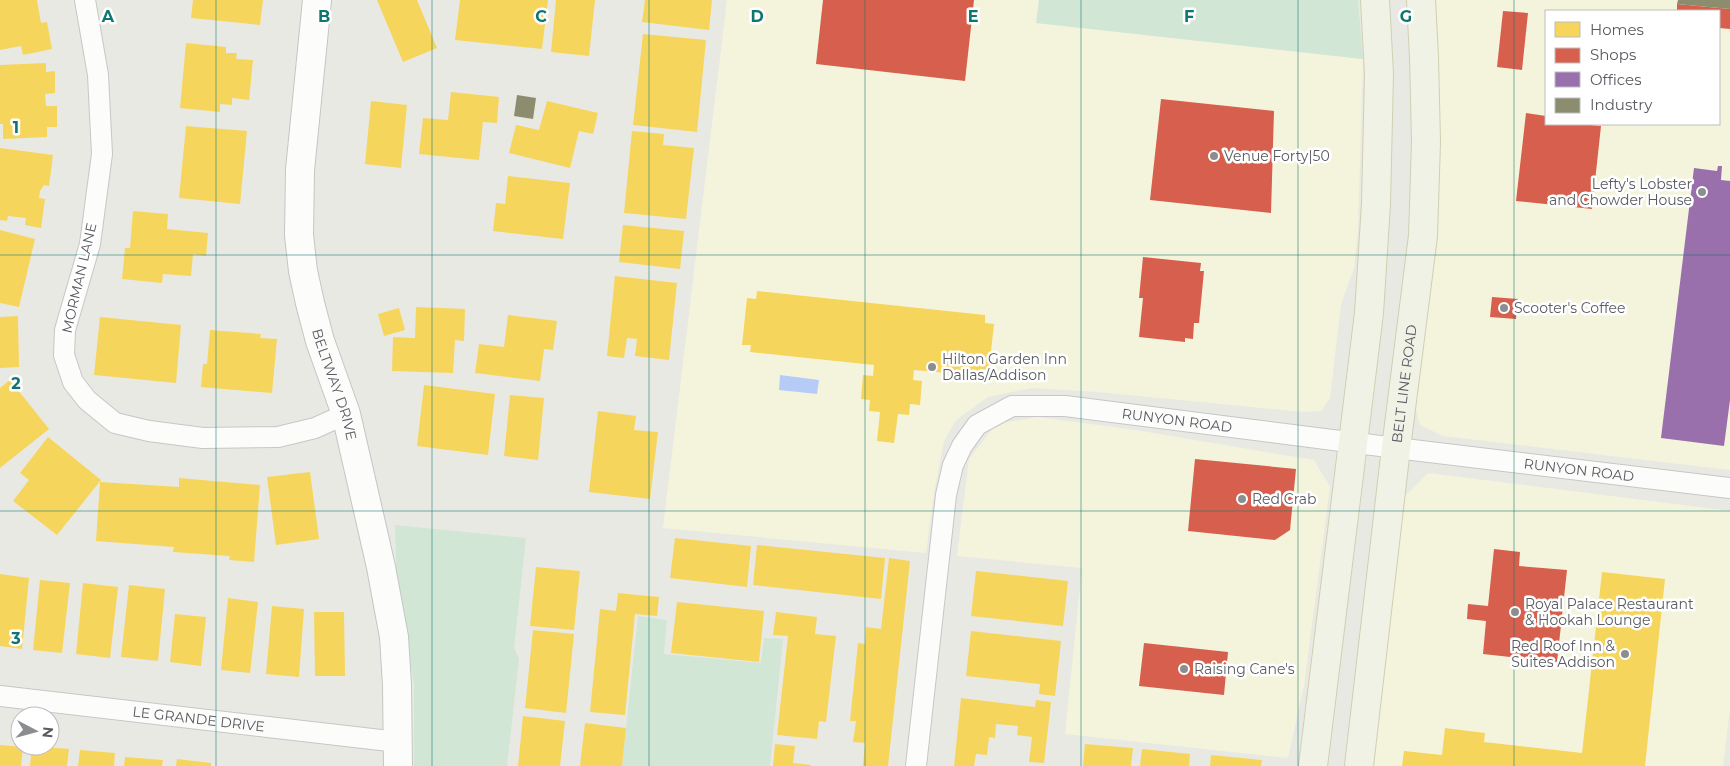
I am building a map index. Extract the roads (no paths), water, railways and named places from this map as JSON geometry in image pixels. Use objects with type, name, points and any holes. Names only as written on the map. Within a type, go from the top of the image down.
[{"type":"main road","points":[[1313,766],[1369,313],[1376,204],[1379,74],[1375,0]]},
{"type":"main road","name":"BELT LINE ROAD","points":[[1359,766],[1396,448],[1416,304],[1424,219],[1425,82],[1421,0]]},
{"type":"street","name":"MORMAN LANE","points":[[85,0],[98,75],[102,154],[90,244],[65,330],[64,355],[73,382],[87,400],[115,423],[149,431],[203,438],[278,437],[315,428],[346,414]]},
{"type":"street","name":"BELTWAY DRIVE","points":[[317,0],[300,170],[299,235],[303,271],[320,341],[346,414],[379,558],[394,637],[398,685],[398,754]]},
{"type":"street","name":"RUNYON ROAD","points":[[916,766],[946,495],[953,465],[962,446],[977,425],[1012,406],[1065,406],[1730,488]]},
{"type":"street","name":"LE GRANDE DRIVE","points":[[0,696],[398,754]]},
{"type":"water","points":[[780,375],[819,380],[817,394],[779,390]]},
{"type":"place","name":"Venue Forty|50","points":[[1214,156]]},
{"type":"place","name":"Lefty's Lobster and Chowder House","points":[[1702,192]]},
{"type":"place","name":"Scooter's Coffee","points":[[1504,308]]},
{"type":"place","name":"Hilton Garden Inn Dallas/Addison","points":[[932,367]]},
{"type":"place","name":"Red Crab","points":[[1242,499]]},
{"type":"place","name":"Royal Palace Restaurant & Hookah Lounge","points":[[1515,612]]},
{"type":"place","name":"Red Roof Inn & Suites Addison","points":[[1625,654]]},
{"type":"place","name":"Raising Cane's","points":[[1184,669]]}]
